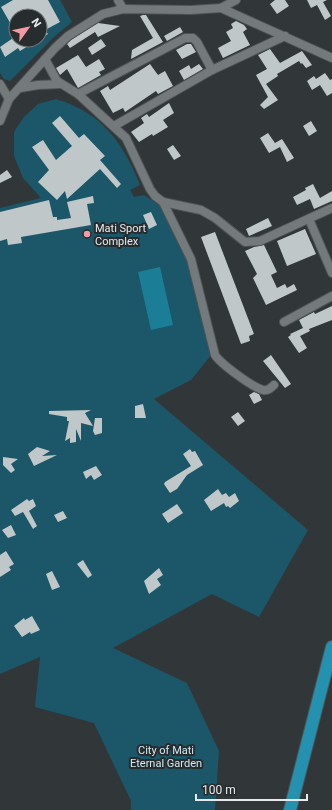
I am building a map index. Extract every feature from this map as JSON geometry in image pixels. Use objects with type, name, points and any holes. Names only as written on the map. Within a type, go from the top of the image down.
[{"type":"highway","points":[[290,810],[332,647]]},
{"type":"street","points":[[118,0],[123,9]]},
{"type":"street","points":[[207,0],[217,8],[331,57]]},
{"type":"street","points":[[0,121],[9,99],[45,59],[68,36],[84,25],[108,12],[123,9],[217,8],[236,0]]},
{"type":"street","points":[[114,126],[212,70],[285,36]]},
{"type":"street","points":[[78,94],[185,38],[193,38],[197,42],[212,70]]},
{"type":"street","points":[[45,59],[52,75],[61,84],[78,94],[126,138],[150,189],[155,196],[163,202],[201,210],[215,218],[239,238],[252,243],[260,241],[332,208]]},
{"type":"street","points":[[0,84],[9,99]]},
{"type":"street","points":[[20,88],[38,85],[61,84]]},
{"type":"street","points":[[163,202],[191,259],[215,355],[226,366],[252,385],[264,390],[271,388],[274,385]]},
{"type":"street","points":[[309,219],[332,273]]},
{"type":"street","points":[[284,322],[332,296]]},
{"type":"green space","points":[[0,0],[60,0],[72,22],[48,43],[48,8],[8,8],[8,48],[43,48],[10,81],[4,79],[0,73]]},
{"type":"green space","name":"City of Mati Eternal Garden","points":[[56,99],[86,112],[109,131],[126,155],[140,185],[130,190],[134,197],[144,195],[162,207],[188,260],[212,354],[191,380],[154,399],[308,530],[259,617],[212,594],[113,648],[187,683],[219,751],[215,810],[131,810],[131,801],[94,723],[35,707],[40,657],[0,674],[0,208],[41,198],[23,178],[14,156],[14,132],[24,117],[38,104]]},
{"type":"shaded area","points":[[160,267],[173,325],[151,330],[138,272]]},
{"type":"building","points":[[13,0],[48,0],[60,22],[48,28],[48,8],[8,8],[8,19],[1,7]]},
{"type":"building","points":[[275,0],[285,0],[289,6],[277,14],[270,4]]},
{"type":"building","points":[[307,0],[327,0],[323,2],[331,16],[325,20],[317,5],[311,8]]},
{"type":"building","points":[[146,15],[163,42],[131,59],[132,50],[153,38],[140,16]]},
{"type":"building","points":[[236,21],[244,25],[247,29],[243,32],[250,45],[223,58],[218,48],[231,41],[226,32],[233,28],[231,24]]},
{"type":"building","points":[[98,23],[120,26],[98,37],[95,32],[70,48],[67,44],[71,40]]},
{"type":"building","points":[[180,27],[183,32],[167,41],[164,36]]},
{"type":"building","points":[[101,39],[106,46],[92,55],[88,48]]},
{"type":"building","points":[[8,42],[8,48],[18,48],[5,57],[0,47]]},
{"type":"building","points":[[187,44],[191,44],[196,52],[182,59],[176,50]]},
{"type":"building","points":[[18,48],[25,48],[20,51]]},
{"type":"building","points":[[270,49],[280,63],[302,51],[312,65],[306,68],[299,61],[277,74],[278,76],[266,84],[278,100],[264,109],[260,105],[268,97],[256,75],[267,69],[258,55]]},
{"type":"building","points":[[78,55],[86,67],[99,59],[105,69],[99,72],[101,75],[78,88],[67,69],[60,75],[56,68]]},
{"type":"building","points":[[150,64],[158,75],[165,71],[173,86],[158,94],[156,91],[125,112],[123,108],[113,113],[100,91],[108,86],[110,90]]},
{"type":"building","points":[[199,64],[203,69],[184,80],[179,71],[189,65],[191,69]]},
{"type":"building","points":[[325,73],[330,80],[332,79],[332,93],[327,96],[320,85],[312,90],[307,81],[314,76],[316,79]]},
{"type":"building","points":[[169,103],[174,113],[163,120],[168,127],[139,142],[131,132],[144,123],[141,118],[147,114],[149,117]]},
{"type":"building","points":[[60,116],[79,138],[84,134],[105,156],[100,160],[121,184],[117,188],[100,169],[67,199],[65,191],[57,200],[38,182],[49,170],[32,147],[43,140],[56,160],[72,146],[52,123]]},
{"type":"building","points":[[311,121],[317,131],[309,136],[303,126]]},
{"type":"building","points":[[268,133],[275,143],[282,139],[294,158],[287,162],[280,147],[269,153],[260,138]]},
{"type":"building","points":[[173,145],[181,156],[174,160],[167,149]]},
{"type":"building","points":[[7,170],[12,177],[0,183],[0,175]]},
{"type":"building","points":[[313,184],[320,198],[332,191],[332,201],[314,209],[310,199],[297,205],[293,197],[306,190],[305,188]]},
{"type":"building","points":[[93,196],[94,203],[87,204],[91,225],[21,237],[22,243],[8,245],[7,239],[0,241],[0,212],[49,200],[53,217],[57,217],[57,220],[71,218],[67,202]]},
{"type":"building","points":[[151,212],[157,225],[149,229],[143,215]]},
{"type":"building","points":[[268,218],[272,226],[249,236],[246,229]]},
{"type":"building","points":[[305,229],[316,254],[287,266],[277,241]]},
{"type":"building","points":[[215,232],[254,334],[249,336],[250,341],[241,344],[201,237]]},
{"type":"building","points":[[264,245],[277,272],[271,275],[277,288],[285,284],[287,288],[294,284],[297,290],[266,305],[253,278],[257,274],[245,251]]},
{"type":"building","points":[[332,306],[332,320],[309,329],[310,331],[300,336],[307,348],[299,353],[288,337],[291,335],[290,334],[303,328],[299,320],[314,312],[315,314]]},
{"type":"building","points":[[271,355],[291,384],[285,388],[263,361]]},
{"type":"building","points":[[254,392],[259,394],[262,400],[254,404],[249,395]]},
{"type":"building","points":[[143,404],[146,418],[135,418],[135,406]]},
{"type":"building","points":[[91,410],[85,413],[93,426],[81,423],[81,441],[76,429],[76,442],[70,443],[70,438],[65,441],[69,421],[67,421],[67,417],[49,414],[49,411]]},
{"type":"building","points":[[238,412],[245,421],[238,426],[231,417]]},
{"type":"building","points":[[95,418],[102,418],[102,433],[95,435],[93,431]]},
{"type":"building","points":[[37,447],[50,451],[42,456],[57,455],[34,466],[28,454]]},
{"type":"building","points":[[190,449],[192,452],[195,451],[203,465],[187,475],[177,489],[170,493],[164,484],[191,466],[183,454]]},
{"type":"building","points":[[3,457],[18,459],[11,464],[15,470],[11,473],[3,465]]},
{"type":"building","points":[[96,466],[102,475],[94,480],[91,475],[86,479],[83,472]]},
{"type":"building","points":[[218,489],[222,495],[226,493],[229,497],[235,493],[239,501],[230,508],[228,506],[226,507],[224,503],[211,511],[204,500]]},
{"type":"building","points":[[27,499],[29,501],[33,499],[36,506],[29,511],[37,526],[33,529],[23,512],[15,516],[11,510]]},
{"type":"building","points":[[177,504],[183,513],[168,523],[162,514]]},
{"type":"building","points":[[63,511],[67,518],[58,522],[54,515]]},
{"type":"building","points":[[11,525],[16,535],[8,538],[2,530]]},
{"type":"building","points":[[6,551],[14,564],[9,567],[11,570],[0,577],[0,555]]},
{"type":"building","points":[[83,560],[92,575],[88,578],[77,564]]},
{"type":"building","points":[[159,568],[163,575],[157,579],[161,585],[149,594],[144,581]]},
{"type":"building","points":[[52,571],[60,587],[52,590],[46,574]]},
{"type":"building","points":[[32,616],[40,630],[31,634],[30,632],[22,637],[14,626],[24,618],[25,620]]},
{"type":"place","name":"Mati Sport Complex","points":[[87,234]]}]
